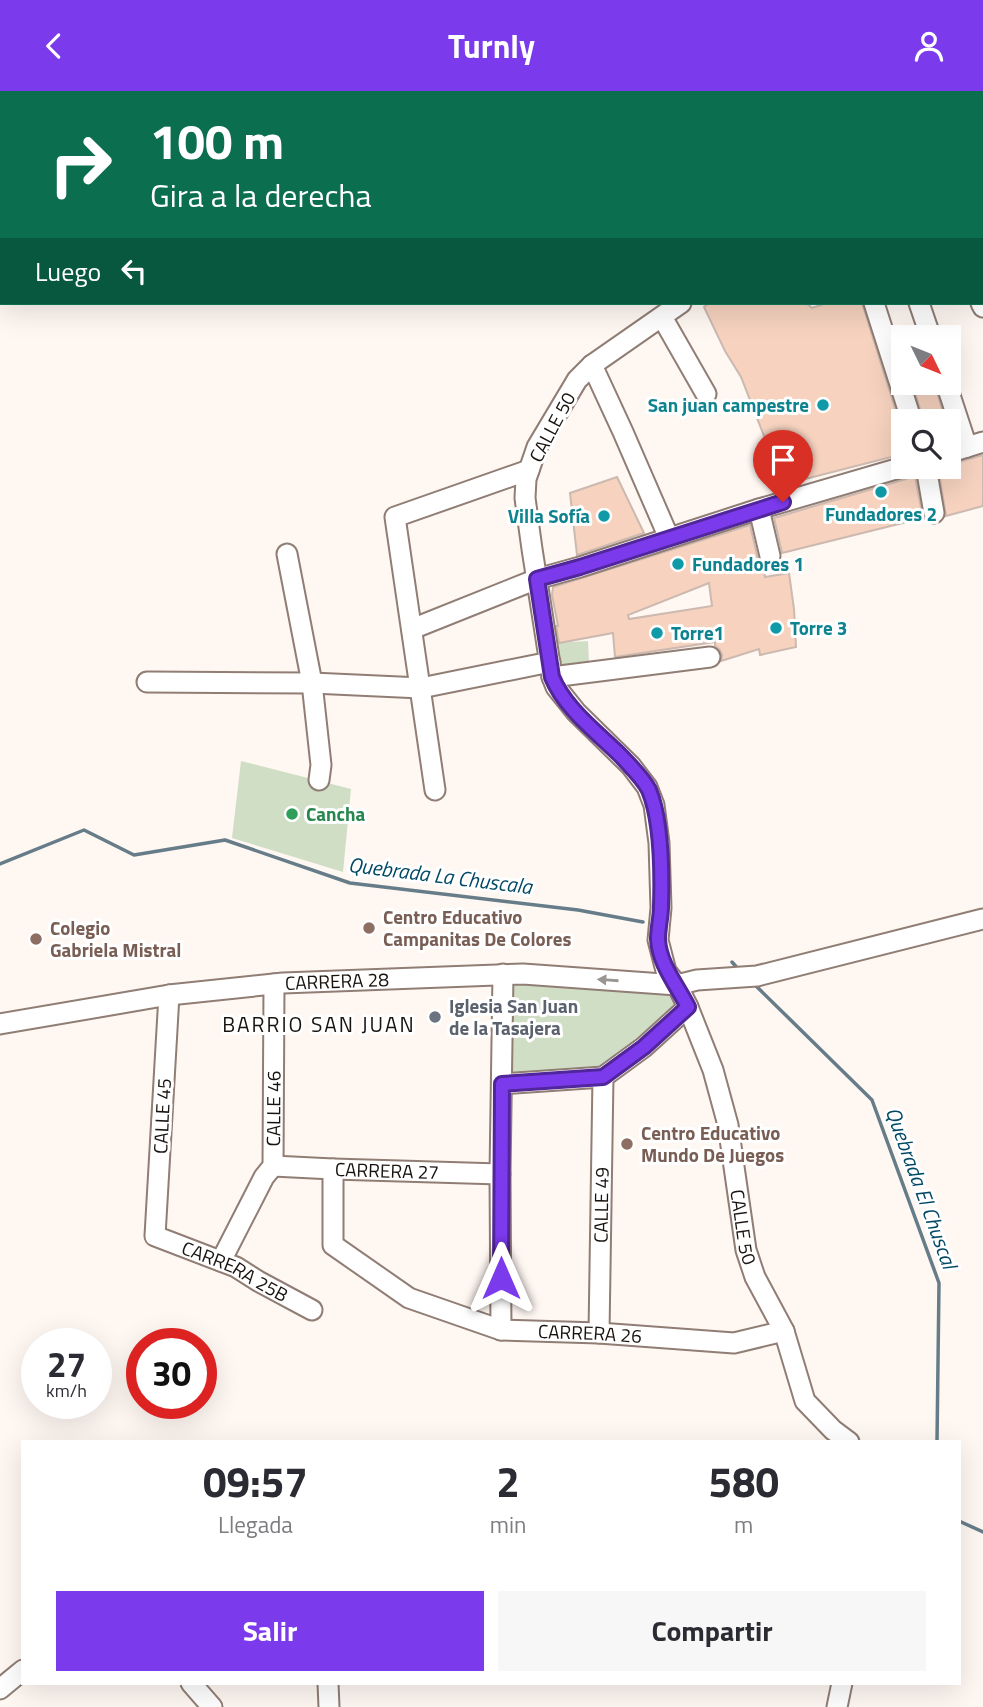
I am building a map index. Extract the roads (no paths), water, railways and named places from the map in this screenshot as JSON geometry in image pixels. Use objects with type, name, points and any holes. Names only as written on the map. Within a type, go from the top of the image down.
[{"type":"street","name":"CALLE 50","points":[[678,305],[592,365],[577,380],[537,447],[526,479],[525,498],[556,687],[576,712],[631,766],[647,787],[654,805],[659,843],[661,908],[658,940],[666,971],[688,1007],[713,1070],[728,1125],[746,1250],[755,1277],[784,1331],[805,1401],[846,1440]]},
{"type":"street","points":[[875,305],[908,409]]},
{"type":"street","points":[[920,305],[927,325]]},
{"type":"street","points":[[662,317],[706,394]]},
{"type":"street","points":[[592,365],[669,538]]},
{"type":"street","points":[[950,395],[966,447]]},
{"type":"street","points":[[435,790],[395,517],[529,470]]},
{"type":"street","points":[[412,629],[537,579],[891,470]]},
{"type":"street","points":[[928,479],[934,513]]},
{"type":"street","points":[[759,509],[770,556]]},
{"type":"street","points":[[287,554],[312,683],[321,765],[319,780]]},
{"type":"street","points":[[148,682],[312,683],[421,688],[551,669],[710,657]]},
{"type":"street","name":"CARRERA 28","points":[[0,1024],[169,995],[274,984],[523,974],[677,985],[757,976],[983,919]]},
{"type":"street","points":[[501,1331],[503,974]]},
{"type":"street","name":"CALLE 46","points":[[221,1261],[264,1177],[274,1166],[274,984]]},
{"type":"street","name":"CALLE 45","points":[[155,1236],[169,995]]},
{"type":"street","points":[[502,1084],[603,1077],[644,1047],[688,1007]]},
{"type":"street","name":"CALLE 49","points":[[599,1332],[603,1077]]},
{"type":"street","name":"CARRERA 27","points":[[274,1166],[500,1174]]},
{"type":"street","name":"CARRERA 26","points":[[333,1169],[333,1245],[409,1299],[501,1331],[599,1332],[734,1343],[784,1331]]},
{"type":"street","name":"CARRERA 25B","points":[[155,1236],[236,1267],[312,1310]]},
{"type":"street","points":[[0,1689],[21,1673]]},
{"type":"street","points":[[193,1685],[212,1707]]},
{"type":"street","points":[[328,1685],[329,1707]]},
{"type":"street","points":[[837,1707],[842,1685]]},
{"type":"waterway","name":"Quebrada La Chuscala","points":[[0,864],[84,830],[134,855],[225,840],[350,883],[578,910],[643,922]]},
{"type":"waterway","name":"Quebrada El Chuscal","points":[[732,962],[740,971]]},
{"type":"waterway","name":"Quebrada El Chuscal","points":[[753,983],[872,1100],[939,1283],[937,1440]]},
{"type":"waterway","name":"Quebrada El Chuscal","points":[[961,1522],[983,1532]]},
{"type":"place","name":"San juan campestre","points":[[823,405]]},
{"type":"place","name":"Fundadores 2","points":[[881,492]]},
{"type":"place","name":"Villa Sofía","points":[[604,516]]},
{"type":"place","name":"Fundadores 1","points":[[678,564]]},
{"type":"place","name":"Torre 3","points":[[776,628]]},
{"type":"place","name":"Torre1","points":[[657,633]]},
{"type":"place","name":"Cancha","points":[[292,814]]},
{"type":"place","name":"Centro Educativo Campanitas De Colores","points":[[369,928]]},
{"type":"place","name":"Colegio Gabriela Mistral","points":[[36,939]]},
{"type":"place","name":"Iglesia San Juan de la Tasajera","points":[[435,1017]]},
{"type":"place","name":"Centro Educativo Mundo De Juegos","points":[[627,1144]]},
{"type":"district","name":"BARRIO SAN JUAN","points":[[319,1025]]}]
